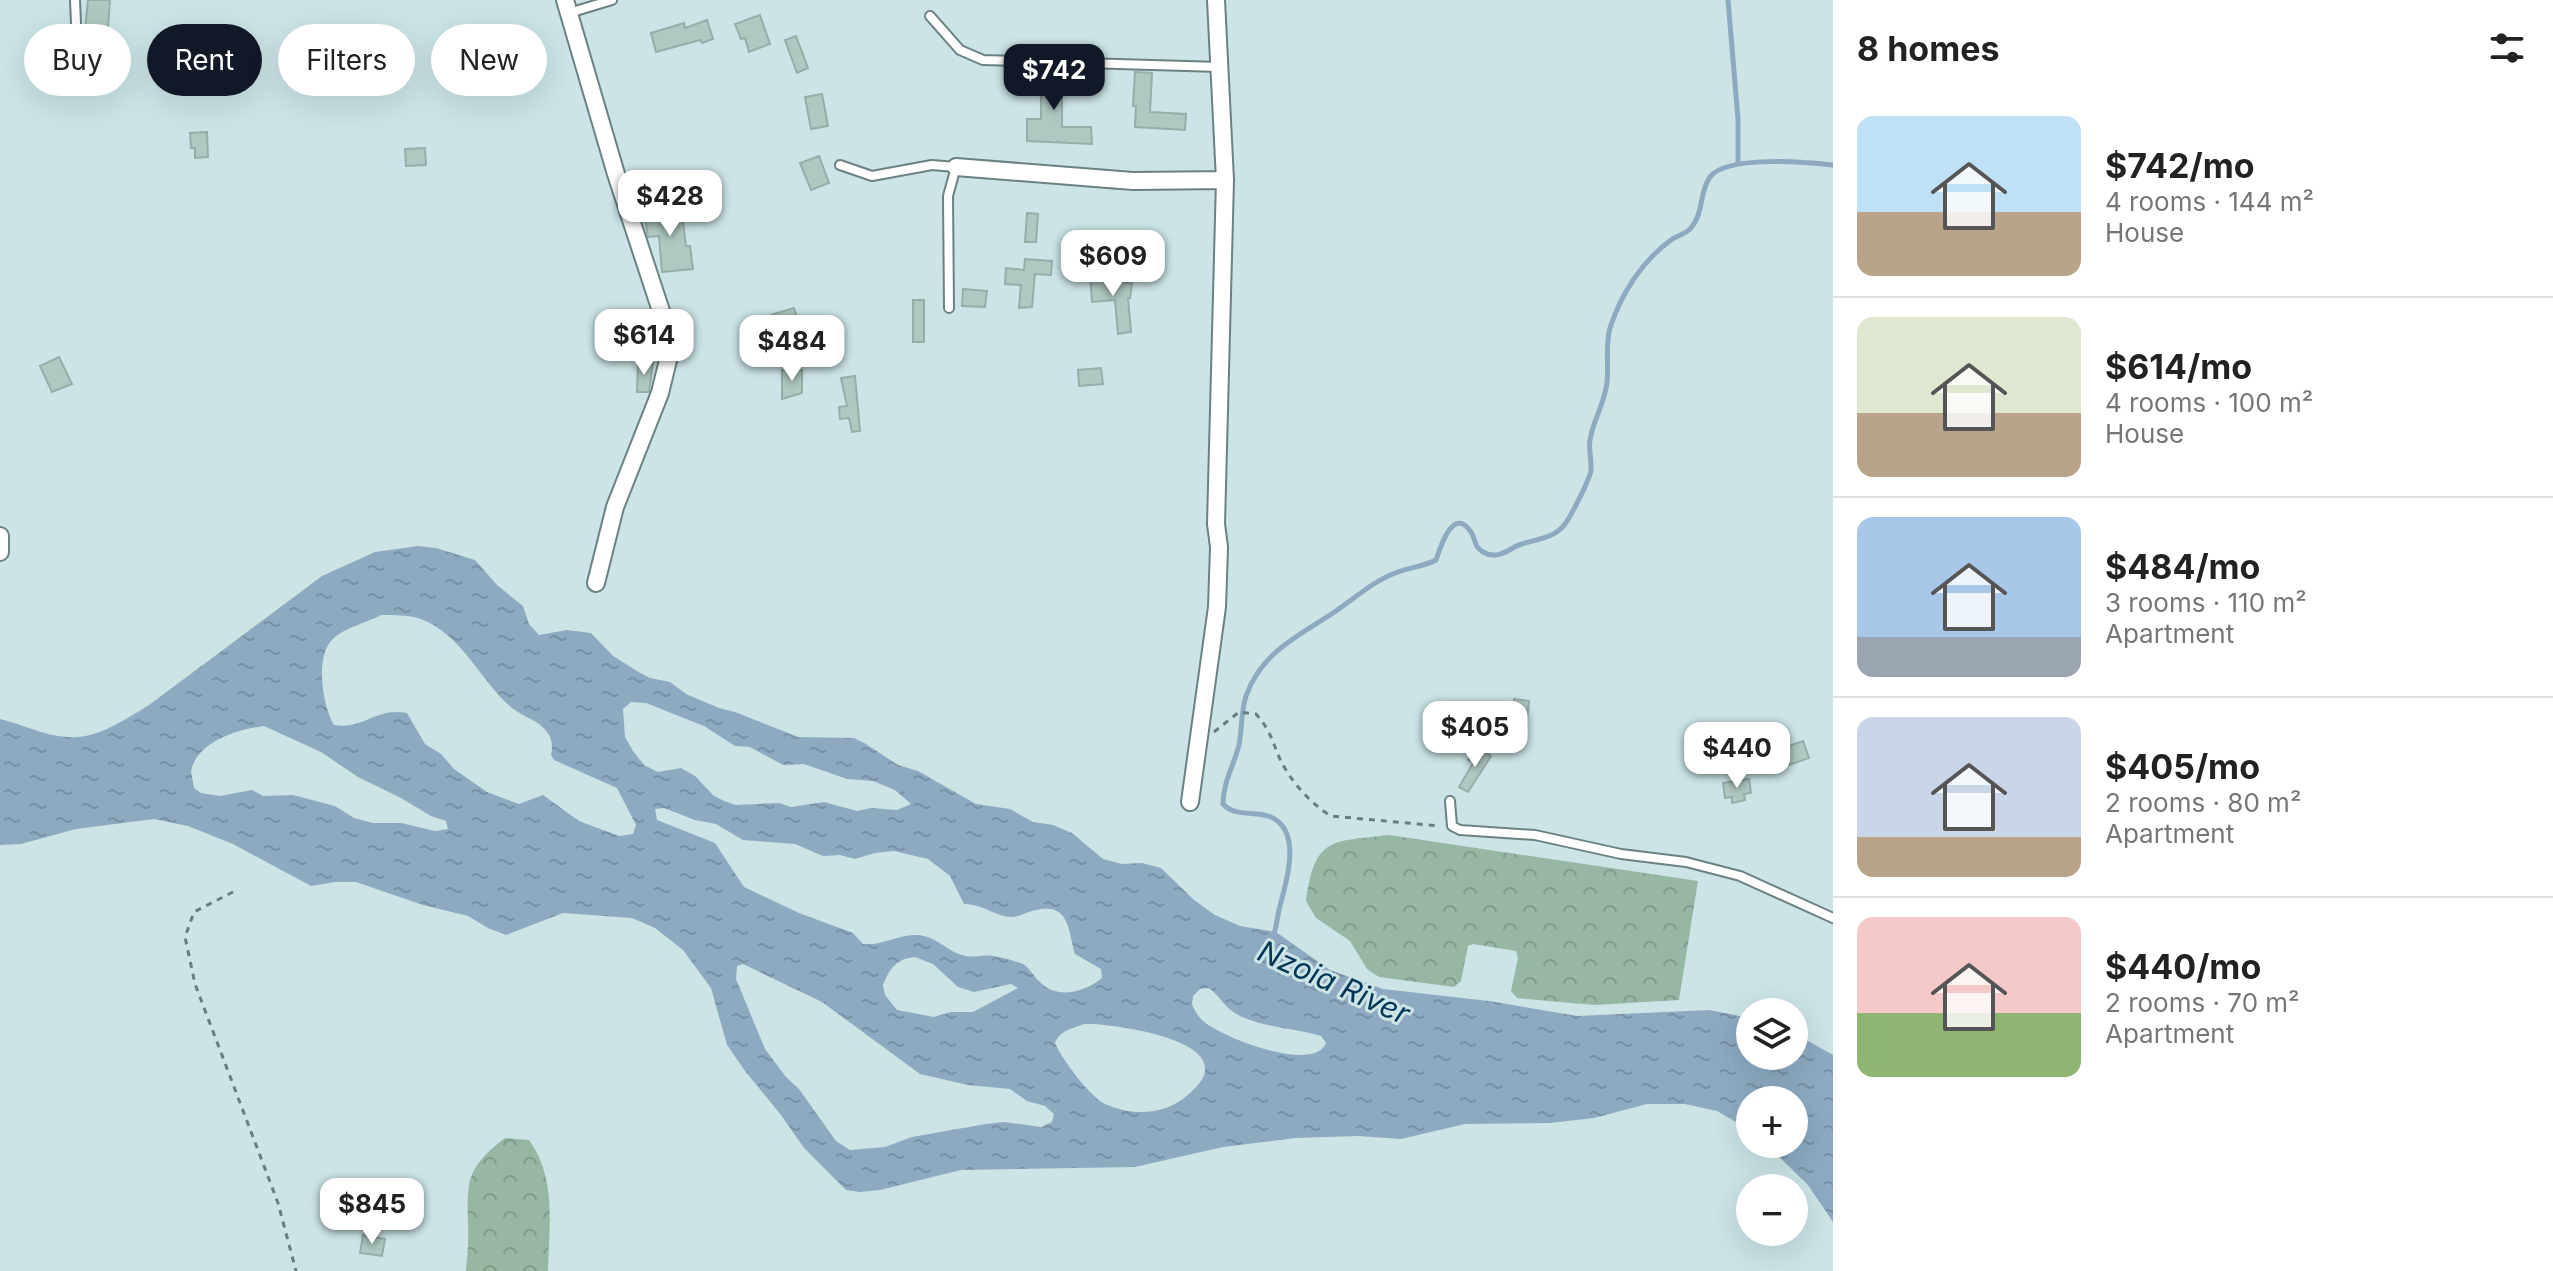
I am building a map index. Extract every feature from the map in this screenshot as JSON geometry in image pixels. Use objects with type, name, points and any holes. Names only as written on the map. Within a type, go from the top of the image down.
[{"type":"street","points":[[1190,802],[1217,607],[1219,558],[1216,524],[1225,180],[1216,0]]},
{"type":"street","points":[[567,7],[671,348],[660,393],[615,507],[596,583]]},
{"type":"street","points":[[956,167],[1133,181],[1225,180]]},
{"type":"street","points":[[0,536],[0,552]]},
{"type":"lane","points":[[75,0],[76,24]]},
{"type":"lane","points":[[567,7],[612,0]]},
{"type":"lane","points":[[930,16],[960,50],[983,60],[1220,67]]},
{"type":"lane","points":[[840,165],[872,176],[932,165],[956,167],[948,196],[949,308]]},
{"type":"lane","points":[[1450,801],[1452,826],[1472,831],[1535,835],[1621,854],[1686,862],[1740,876],[1833,918]]},
{"type":"path","points":[[1199,734],[1219,731],[1239,712],[1256,714],[1271,734],[1284,768],[1308,798],[1331,816],[1452,826]]},
{"type":"path","points":[[233,892],[194,912],[185,937],[195,984],[278,1203],[296,1271]]},
{"type":"green space","points":[[1389,835],[1698,881],[1679,1000],[1594,1005],[1517,998],[1511,991],[1518,958],[1516,951],[1473,944],[1468,946],[1461,981],[1454,987],[1379,977],[1367,969],[1350,941],[1316,918],[1306,901],[1315,864],[1329,846],[1353,839]]},
{"type":"green space","points":[[505,1138],[529,1140],[544,1171],[550,1220],[548,1271],[466,1271],[469,1186],[476,1167]]},
{"type":"water","name":"Nzoia River","points":[[418,546],[475,560],[497,585],[523,606],[529,624],[539,635],[567,630],[591,633],[613,656],[637,671],[650,678],[670,682],[686,694],[719,708],[798,737],[854,738],[898,765],[918,771],[976,804],[1010,809],[1033,822],[1053,825],[1072,833],[1103,859],[1161,868],[1194,900],[1215,915],[1240,926],[1276,932],[1330,970],[1383,989],[1489,1001],[1577,1016],[1709,1010],[1736,1015],[1736,1070],[1808,1070],[1808,1041],[1833,1055],[1833,1222],[1808,1185],[1808,1174],[1797,1174],[1780,1158],[1808,1158],[1808,1086],[1736,1086],[1736,1122],[1717,1111],[1685,1104],[1647,1104],[1594,1118],[1550,1123],[1465,1124],[1401,1139],[1359,1136],[1295,1138],[1223,1147],[1135,1167],[961,1170],[880,1190],[846,1190],[804,1148],[727,1045],[711,988],[683,950],[655,928],[632,918],[563,913],[506,935],[468,916],[423,905],[356,882],[311,886],[233,844],[188,826],[154,819],[76,829],[21,844],[0,845],[0,719],[67,737],[89,735],[110,727],[149,705],[322,576],[375,552]],"holes":[[[381,615],[418,618],[446,634],[512,708],[544,728],[551,740],[554,760],[617,788],[636,825],[633,834],[619,836],[579,821],[543,795],[519,804],[487,792],[425,744],[407,713],[386,713],[354,724],[334,725],[322,683],[326,649],[341,633]],[[631,702],[646,703],[704,726],[735,746],[750,747],[783,765],[804,764],[847,779],[873,781],[895,790],[911,804],[897,810],[871,808],[857,811],[824,802],[791,807],[779,803],[736,805],[713,795],[695,776],[681,768],[658,772],[644,765],[625,737],[623,709]],[[264,726],[321,752],[358,777],[446,821],[448,829],[435,831],[401,823],[373,823],[354,818],[335,806],[293,795],[263,796],[252,790],[220,796],[201,793],[194,788],[191,771],[201,752],[210,744],[243,730]],[[664,808],[716,824],[743,840],[795,844],[823,856],[840,855],[855,859],[894,851],[928,859],[950,876],[964,904],[1015,917],[1047,909],[1061,914],[1069,928],[1075,954],[1101,969],[1102,978],[1079,990],[1054,991],[1023,964],[997,957],[962,955],[924,936],[910,935],[863,944],[853,933],[799,913],[744,887],[715,843],[657,820],[655,809]],[[915,957],[933,964],[958,987],[974,992],[1011,984],[1018,988],[973,1012],[951,1012],[934,1017],[897,1010],[885,995],[883,985],[898,962]],[[743,964],[822,1002],[920,1074],[968,1085],[1010,1089],[1027,1101],[1045,1106],[1054,1114],[1052,1122],[1041,1127],[1004,1122],[986,1124],[912,1137],[885,1147],[850,1150],[836,1141],[799,1089],[765,1049],[736,979],[737,966]],[[1209,988],[1229,1009],[1251,1021],[1321,1036],[1326,1043],[1318,1052],[1286,1054],[1227,1035],[1197,1014],[1192,1004],[1193,996],[1200,989]],[[1084,1024],[1132,1029],[1189,1047],[1200,1056],[1205,1067],[1204,1075],[1190,1093],[1161,1110],[1127,1111],[1105,1104],[1084,1085],[1055,1043],[1063,1033]]]},
{"type":"building","points":[[88,0],[110,0],[108,24],[86,24]]},
{"type":"building","points":[[760,15],[770,44],[749,52],[745,38],[741,39],[735,24]]},
{"type":"building","points":[[707,20],[713,39],[656,52],[651,33],[684,23],[685,28]]},
{"type":"building","points":[[796,36],[808,68],[797,73],[785,40]]},
{"type":"building","points":[[1135,72],[1152,73],[1150,112],[1186,114],[1185,130],[1135,127]]},
{"type":"building","points":[[1031,74],[1070,74],[1070,93],[1062,93],[1062,127],[1091,127],[1092,144],[1027,141],[1027,119],[1041,119],[1041,94],[1031,94]]},
{"type":"building","points":[[822,94],[828,126],[811,129],[805,97]]},
{"type":"building","points":[[207,132],[208,157],[195,158],[190,133]]},
{"type":"building","points":[[425,148],[426,165],[406,166],[405,149]]},
{"type":"building","points":[[819,156],[829,183],[811,190],[800,163]]},
{"type":"building","points":[[681,207],[686,246],[690,246],[693,269],[662,272],[659,236],[648,237],[644,212]]},
{"type":"building","points":[[1027,213],[1038,214],[1036,242],[1025,242]]},
{"type":"building","points":[[1025,259],[1052,261],[1051,275],[1035,274],[1032,307],[1019,308],[1021,285],[1005,284],[1006,268],[1024,270]]},
{"type":"building","points":[[1105,272],[1106,281],[1132,283],[1128,298],[1131,332],[1118,334],[1115,300],[1092,302],[1090,273]]},
{"type":"building","points":[[963,289],[987,291],[985,307],[962,306]]},
{"type":"building","points":[[913,300],[924,300],[924,342],[913,342]]},
{"type":"building","points":[[794,308],[799,325],[776,332],[771,315]]},
{"type":"building","points":[[59,357],[72,384],[52,392],[40,366]]},
{"type":"building","points":[[638,363],[653,363],[649,392],[637,392]]},
{"type":"building","points":[[1101,368],[1103,384],[1079,386],[1078,370]]},
{"type":"building","points":[[782,370],[802,370],[802,393],[782,399]]},
{"type":"building","points":[[855,376],[860,431],[852,432],[849,418],[840,419],[839,407],[847,406],[841,378]]},
{"type":"building","points":[[1514,699],[1529,701],[1526,729],[1512,727]]},
{"type":"building","points":[[1803,741],[1809,758],[1789,765],[1783,748]]},
{"type":"building","points":[[1482,749],[1491,756],[1468,792],[1459,787],[1473,763],[1468,760],[1475,750],[1479,753]]},
{"type":"building","points":[[1749,779],[1751,793],[1744,794],[1745,800],[1732,803],[1732,797],[1725,798],[1723,783]]},
{"type":"building","points":[[363,1235],[385,1239],[382,1256],[360,1253]]},
{"type":"waterway","points":[[1728,0],[1738,119],[1738,164]]},
{"type":"waterway","name":"Nzoia River","points":[[1273,937],[1290,858],[1287,834],[1281,824],[1271,817],[1234,811],[1223,804],[1239,745],[1246,696],[1261,668],[1294,638],[1379,581],[1436,560],[1448,531],[1458,523],[1471,532],[1480,550],[1493,555],[1561,529],[1576,506],[1591,470],[1589,447],[1606,390],[1610,328],[1626,291],[1642,268],[1661,248],[1689,230],[1700,209],[1704,189],[1710,177],[1719,170],[1749,163],[1833,165]]}]
